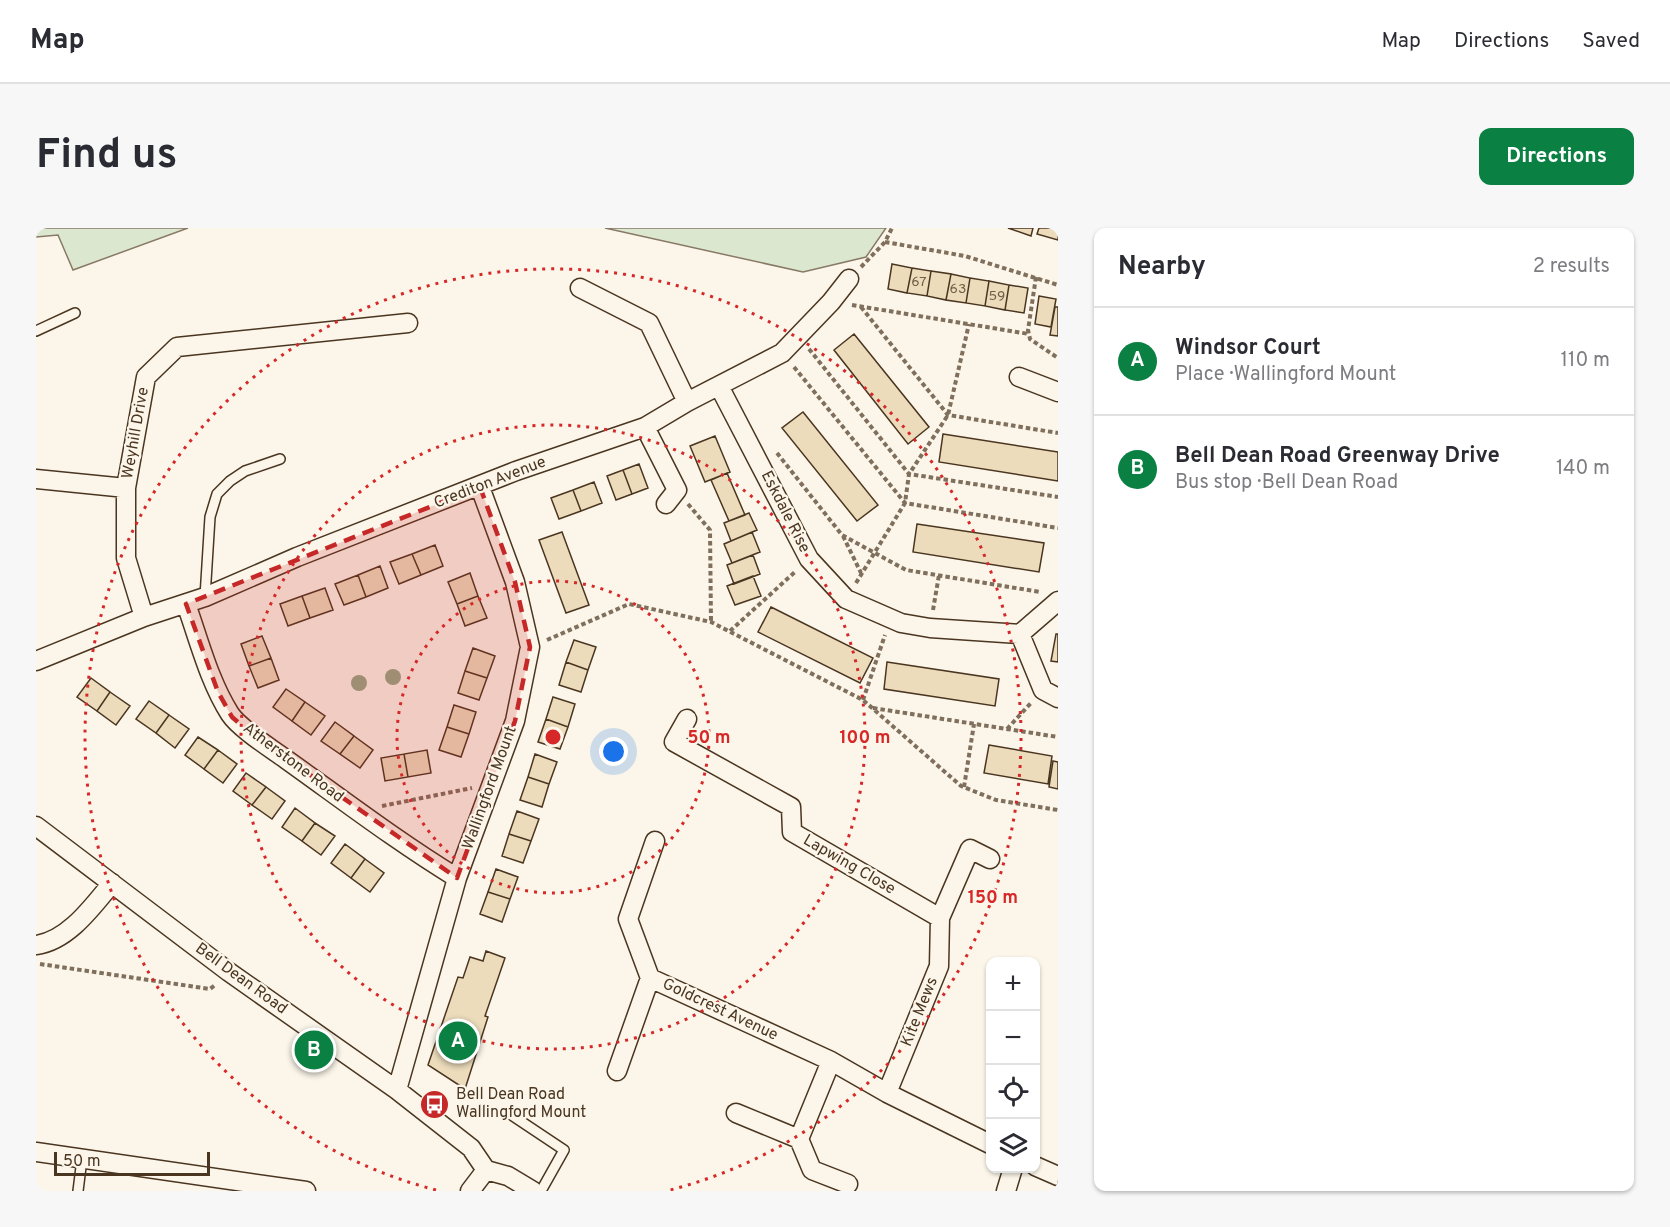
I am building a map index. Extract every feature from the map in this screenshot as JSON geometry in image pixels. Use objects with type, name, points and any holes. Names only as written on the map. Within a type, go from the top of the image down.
[{"type":"street","name":"Crediton Avenue","points":[[36,661],[144,617],[205,597],[297,557],[516,471],[645,427],[687,402],[782,353],[831,302],[849,279]]},
{"type":"street","points":[[580,288],[649,323],[687,402]]},
{"type":"street","name":"Weyhill Drive","points":[[144,617],[126,558],[126,488],[146,377],[177,347],[408,323]]},
{"type":"street","points":[[1019,377],[1058,392]]},
{"type":"street","name":"Eskdale Rise","points":[[719,386],[809,560],[846,599],[901,623],[930,628],[1020,634]]},
{"type":"street","points":[[645,427],[672,497]]},
{"type":"street","points":[[36,479],[126,488]]},
{"type":"street","name":"Wallingford Mount","points":[[397,1090],[457,878],[514,721],[530,647],[514,582],[480,487]]},
{"type":"street","points":[[1050,694],[1020,634],[1053,597]]},
{"type":"street","name":"Atherstone Road","points":[[186,604],[218,692],[232,717],[358,811],[457,878]]},
{"type":"street","name":"Lapwing Close","points":[[687,719],[674,742],[790,807],[792,832],[940,918]]},
{"type":"street","name":"Bell Dean Road","points":[[36,826],[229,972],[397,1090],[471,1148],[486,1170]]},
{"type":"street","name":"Goldcrest Avenue","points":[[655,841],[628,919],[650,978],[831,1060],[986,1142]]},
{"type":"street","name":"Kite Mews","points":[[888,1092],[939,966],[940,918],[970,849],[990,859]]},
{"type":"street","points":[[36,945],[46,944],[79,922],[112,883]]},
{"type":"street","points":[[617,1071],[650,978]]},
{"type":"street","points":[[831,1060],[799,1139],[812,1170],[848,1184]]},
{"type":"street","points":[[736,1113],[799,1139]]},
{"type":"street","points":[[36,1152],[214,1185],[306,1191]]},
{"type":"street","points":[[1040,1168],[1058,1176]]},
{"type":"street","points":[[470,1191],[486,1170],[508,1176],[533,1191]]},
{"type":"street","points":[[1006,1191],[1011,1173]]},
{"type":"lane","points":[[36,331],[75,313]]},
{"type":"lane","points":[[205,597],[210,517],[217,494],[245,471],[280,459]]},
{"type":"lane","points":[[513,1116],[564,1150],[541,1191]]},
{"type":"lane","points":[[78,1191],[82,1159]]},
{"type":"path","points":[[849,279],[885,242],[892,228]]},
{"type":"path","points":[[885,242],[965,256],[1058,285]]},
{"type":"path","points":[[1036,277],[1030,339],[1058,358]]},
{"type":"path","points":[[831,302],[1029,333]]},
{"type":"path","points":[[861,307],[948,416],[1058,432]]},
{"type":"path","points":[[846,599],[905,503],[909,474],[948,416],[969,324]]},
{"type":"path","points":[[799,337],[909,474],[1058,497]]},
{"type":"path","points":[[782,353],[905,503],[1058,528]]},
{"type":"path","points":[[776,451],[842,535],[861,573]]},
{"type":"path","points":[[672,497],[710,530],[711,622]]},
{"type":"path","points":[[842,535],[906,570],[1053,597]]},
{"type":"path","points":[[730,631],[809,560]]},
{"type":"path","points":[[930,628],[939,575]]},
{"type":"path","points":[[530,647],[629,604],[711,622],[863,700],[964,787],[996,800],[1058,810]]},
{"type":"path","points":[[863,700],[891,618]]},
{"type":"path","points":[[1007,729],[1050,694]]},
{"type":"path","points":[[873,708],[1058,737]]},
{"type":"path","points":[[964,787],[974,724]]},
{"type":"path","points":[[358,811],[491,784]]},
{"type":"path","points":[[36,964],[210,989],[229,972]]},
{"type":"highlighted area","points":[[480,487],[515,582],[530,647],[515,721],[457,878],[252,734],[232,717],[218,692],[186,604]]},
{"type":"green space","points":[[36,228],[188,228],[73,270],[58,235],[36,237]]},
{"type":"green space","points":[[605,228],[886,228],[866,257],[803,272]]},
{"type":"building","points":[[1008,228],[1033,228],[1031,236]]},
{"type":"building","points":[[1039,228],[1058,228],[1058,240],[1037,234]]},
{"type":"building","points":[[892,264],[912,268],[907,293],[888,289]]},
{"type":"building","points":[[912,268],[931,271],[927,296],[907,293]]},
{"type":"building","points":[[931,271],[951,274],[946,300],[927,296]]},
{"type":"building","points":[[951,274],[970,278],[966,303],[946,300]]},
{"type":"building","points":[[970,278],[989,281],[985,306],[966,303]]},
{"type":"building","points":[[989,281],[1009,285],[1005,310],[985,306]]},
{"type":"building","points":[[1009,285],[1028,288],[1024,313],[1005,310]]},
{"type":"building","points":[[1039,296],[1056,299],[1051,327],[1035,324]]},
{"type":"building","points":[[1055,307],[1058,307],[1058,336],[1050,335]]},
{"type":"building","points":[[854,334],[929,427],[908,444],[834,350]]},
{"type":"building","points":[[803,412],[878,505],[857,521],[782,428]]},
{"type":"building","points":[[943,434],[1058,452],[1058,481],[939,462]]},
{"type":"building","points":[[715,436],[730,472],[705,482],[690,446]]},
{"type":"building","points":[[639,464],[648,488],[632,494],[623,470]]},
{"type":"building","points":[[623,470],[632,494],[616,500],[607,476]]},
{"type":"building","points":[[727,473],[745,515],[729,521],[711,480]]},
{"type":"building","points":[[594,482],[602,503],[581,511],[573,490]]},
{"type":"building","points":[[573,490],[581,511],[559,519],[551,498]]},
{"type":"building","points":[[749,513],[757,530],[731,541],[724,523]]},
{"type":"building","points":[[917,524],[1044,543],[1039,572],[913,552]]},
{"type":"building","points":[[562,532],[589,605],[566,613],[539,540]]},
{"type":"building","points":[[752,532],[760,552],[732,563],[724,544]]},
{"type":"building","points":[[435,545],[443,566],[421,575],[412,554]]},
{"type":"building","points":[[412,554],[421,575],[399,584],[390,562]]},
{"type":"building","points":[[753,555],[760,574],[734,584],[727,565]]},
{"type":"building","points":[[380,566],[388,588],[366,597],[358,575]]},
{"type":"building","points":[[470,573],[478,596],[457,604],[448,582]]},
{"type":"building","points":[[358,575],[366,597],[344,605],[335,584]]},
{"type":"building","points":[[753,576],[761,596],[735,605],[727,586]]},
{"type":"building","points":[[325,588],[333,610],[310,618],[302,596]]},
{"type":"building","points":[[302,596],[310,618],[288,626],[280,604]]},
{"type":"building","points":[[478,596],[487,618],[465,626],[457,604]]},
{"type":"building","points":[[771,607],[873,658],[860,683],[758,632]]},
{"type":"building","points":[[1056,634],[1058,634],[1058,662],[1051,661]]},
{"type":"building","points":[[262,636],[271,658],[249,666],[241,644]]},
{"type":"building","points":[[574,640],[596,647],[588,670],[566,662]]},
{"type":"building","points":[[473,648],[495,656],[487,678],[465,671]]},
{"type":"building","points":[[271,658],[279,680],[258,688],[249,666]]},
{"type":"building","points":[[566,662],[588,670],[581,692],[559,685]]},
{"type":"building","points":[[887,662],[999,679],[995,706],[884,689]]},
{"type":"building","points":[[465,671],[487,678],[479,700],[458,693]]},
{"type":"building","points":[[91,678],[110,692],[97,711],[77,697]]},
{"type":"building","points":[[286,689],[305,702],[292,721],[273,707]]},
{"type":"building","points":[[110,692],[130,706],[116,725],[97,711]]},
{"type":"building","points":[[553,697],[575,704],[568,727],[546,719]]},
{"type":"building","points":[[149,701],[169,715],[156,733],[136,719]]},
{"type":"building","points":[[305,702],[325,716],[311,735],[292,721]]},
{"type":"building","points":[[454,705],[476,712],[469,734],[447,727]]},
{"type":"building","points":[[169,715],[189,729],[175,748],[156,733]]},
{"type":"building","points":[[546,719],[568,727],[560,749],[538,742]]},
{"type":"building","points":[[335,722],[354,736],[340,754],[321,741]]},
{"type":"building","points":[[447,727],[469,734],[461,757],[439,750]]},
{"type":"building","points":[[354,736],[373,750],[360,768],[340,754]]},
{"type":"building","points":[[198,737],[218,750],[204,769],[185,755]]},
{"type":"building","points":[[989,745],[1052,756],[1048,784],[984,773]]},
{"type":"building","points":[[218,750],[237,764],[223,783],[204,769]]},
{"type":"building","points":[[427,750],[431,773],[408,777],[404,754]]},
{"type":"building","points":[[404,754],[408,777],[385,781],[381,758]]},
{"type":"building","points":[[535,754],[557,762],[549,784],[528,777]]},
{"type":"building","points":[[1053,761],[1058,762],[1058,789],[1049,787]]},
{"type":"building","points":[[246,773],[266,787],[252,805],[233,791]]},
{"type":"building","points":[[528,777],[549,784],[542,807],[520,800]]},
{"type":"building","points":[[266,787],[285,801],[272,819],[252,805]]},
{"type":"building","points":[[295,808],[315,823],[302,841],[282,827]]},
{"type":"building","points":[[517,811],[539,819],[531,841],[509,834]]},
{"type":"building","points":[[315,823],[335,836],[321,855],[302,841]]},
{"type":"building","points":[[509,834],[531,841],[523,863],[502,856]]},
{"type":"building","points":[[345,844],[365,859],[351,878],[331,863]]},
{"type":"building","points":[[365,859],[384,873],[370,892],[351,878]]},
{"type":"building","points":[[496,869],[518,877],[510,899],[488,892]]},
{"type":"building","points":[[488,892],[510,899],[502,922],[480,914]]},
{"type":"building","points":[[486,951],[505,958],[485,1016],[488,1017],[465,1089],[428,1065],[458,977],[463,978],[470,957],[483,961]]},
{"type":"place","name":"Windsor Court","points":[[458,1041]]},
{"type":"place","name":"Bell Dean Road Greenway Drive","points":[[314,1050]]},
{"type":"place","name":"Bell Dean Road Wallingford Mount","points":[[435,1104]]}]
